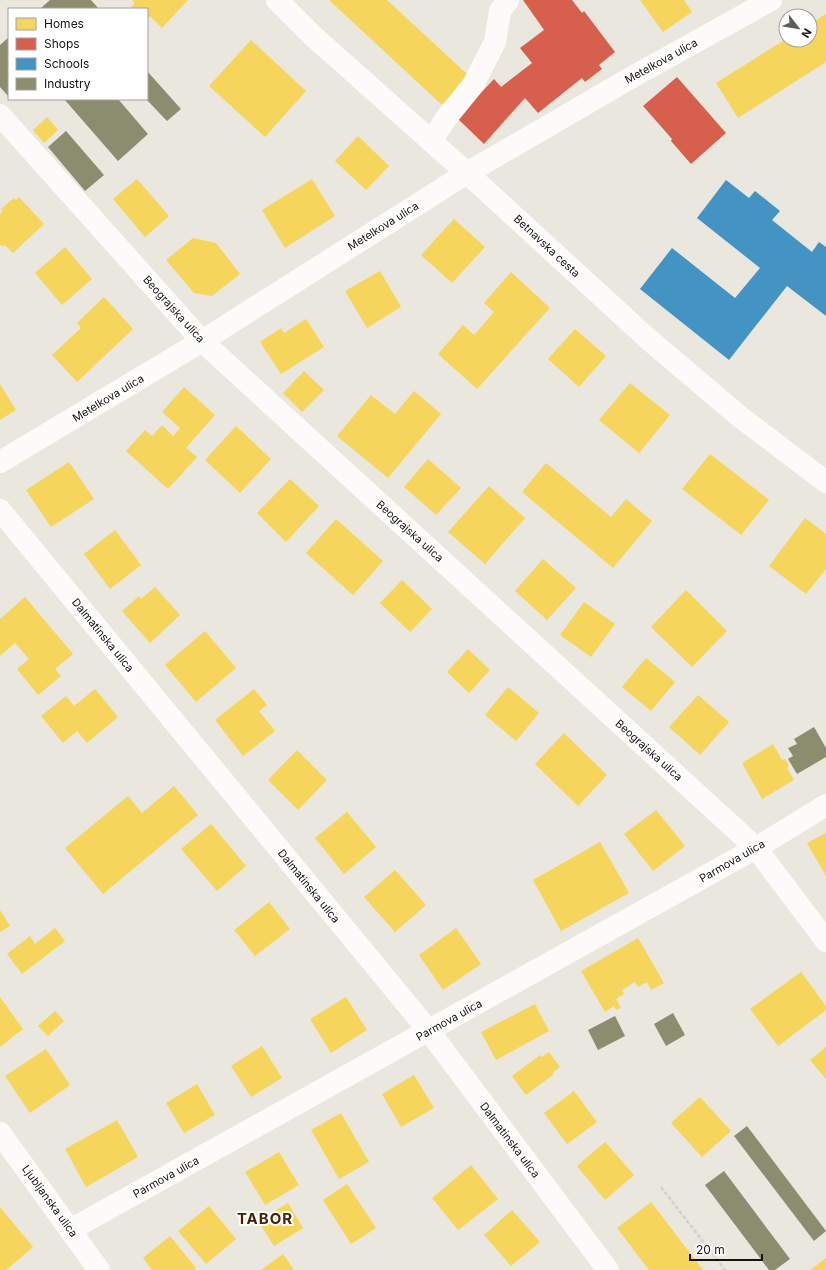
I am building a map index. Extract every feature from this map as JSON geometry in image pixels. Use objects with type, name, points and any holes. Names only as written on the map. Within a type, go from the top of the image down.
[{"type":"street","points":[[431,141],[472,85],[495,42],[500,11],[508,0]]},
{"type":"street","name":"Metelkova ulica","points":[[0,462],[202,341],[467,173],[640,72],[771,0]]},
{"type":"street","name":"Betnavska cesta","points":[[285,3],[313,36],[467,173],[647,338],[740,416],[826,482]]},
{"type":"street","name":"Beograjska ulica","points":[[0,115],[202,341],[756,848],[826,941]]},
{"type":"street","name":"Dalmatinska ulica","points":[[0,510],[429,1031],[608,1270]]},
{"type":"street","name":"Parmova ulica","points":[[70,1230],[756,848],[826,805]]},
{"type":"street","name":"Ljubljanska ulica","points":[[0,1133],[99,1270]]},
{"type":"path","points":[[661,1187],[725,1270]]},
{"type":"building: Homes","points":[[132,0],[188,0],[162,28],[150,16],[148,18],[148,8],[131,7],[135,3]]},
{"type":"building: Homes","points":[[329,0],[387,0],[469,76],[442,105]]},
{"type":"building: Homes","points":[[640,0],[684,0],[692,12],[663,32]]},
{"type":"building: Homes","points":[[826,14],[826,62],[738,118],[716,83],[778,44],[778,48],[818,48],[818,19]]},
{"type":"building: Homes","points":[[251,40],[306,91],[265,137],[209,86]]},
{"type":"building: Homes","points":[[47,117],[58,130],[44,143],[33,130]]},
{"type":"building: Homes","points":[[358,136],[389,166],[366,190],[335,161]]},
{"type":"building: Homes","points":[[137,179],[169,216],[145,237],[113,199]]},
{"type":"building: Homes","points":[[312,179],[335,216],[285,248],[262,210]]},
{"type":"building: Homes","points":[[19,197],[44,224],[13,253],[5,245],[0,245],[0,214],[3,211],[1,209],[14,198],[16,200]]},
{"type":"building: Homes","points":[[454,219],[485,247],[452,283],[421,255]]},
{"type":"building: Homes","points":[[193,238],[216,243],[240,274],[212,296],[194,293],[166,260]]},
{"type":"building: Homes","points":[[65,247],[92,279],[62,305],[35,273]]},
{"type":"building: Homes","points":[[380,271],[401,307],[367,328],[345,291]]},
{"type":"building: Homes","points":[[511,272],[550,308],[477,389],[438,354],[463,325],[474,335],[494,312],[484,303]]},
{"type":"building: Homes","points":[[104,297],[133,329],[77,382],[52,355],[81,328],[77,323]]},
{"type":"building: Homes","points":[[306,319],[324,347],[281,374],[260,342],[281,328],[284,333]]},
{"type":"building: Homes","points":[[575,329],[606,356],[579,387],[548,359]]},
{"type":"building: Homes","points":[[304,371],[324,390],[302,412],[283,393]]},
{"type":"building: Homes","points":[[630,383],[670,415],[639,453],[599,420]]},
{"type":"building: Homes","points":[[0,384],[16,410],[0,420]]},
{"type":"building: Homes","points":[[184,387],[215,415],[186,448],[197,457],[168,489],[126,451],[145,430],[152,436],[162,425],[173,436],[180,428],[162,412]]},
{"type":"building: Homes","points":[[414,391],[441,414],[388,478],[337,436],[371,395],[395,414]]},
{"type":"building: Homes","points":[[236,426],[271,459],[240,493],[205,460]]},
{"type":"building: Homes","points":[[710,454],[769,500],[741,535],[682,489]]},
{"type":"building: Homes","points":[[428,459],[461,488],[436,515],[404,487]]},
{"type":"building: Homes","points":[[69,462],[94,499],[51,527],[26,490]]},
{"type":"building: Homes","points":[[546,463],[611,517],[626,499],[652,521],[613,568],[522,492]]},
{"type":"building: Homes","points":[[290,479],[319,506],[286,542],[257,513]]},
{"type":"building: Homes","points":[[489,486],[525,518],[485,564],[448,532]]},
{"type":"building: Homes","points":[[805,518],[826,534],[826,569],[806,594],[769,566]]},
{"type":"building: Homes","points":[[336,519],[383,561],[353,595],[306,553]]},
{"type":"building: Homes","points":[[115,530],[141,565],[110,589],[84,554]]},
{"type":"building: Homes","points":[[543,559],[576,588],[547,620],[515,591]]},
{"type":"building: Homes","points":[[402,580],[432,609],[410,632],[380,603]]},
{"type":"building: Homes","points":[[155,587],[180,615],[150,643],[122,611],[139,596],[141,599]]},
{"type":"building: Homes","points":[[686,590],[727,631],[692,667],[651,627]]},
{"type":"building: Homes","points":[[25,597],[73,654],[55,669],[61,676],[38,695],[17,669],[29,659],[15,643],[0,656],[0,619]]},
{"type":"building: Homes","points":[[584,602],[615,624],[591,657],[560,635]]},
{"type":"building: Homes","points":[[205,631],[236,668],[196,702],[165,665]]},
{"type":"building: Homes","points":[[468,649],[490,670],[469,693],[447,672]]},
{"type":"building: Homes","points":[[646,658],[675,682],[651,711],[622,687]]},
{"type":"building: Homes","points":[[508,687],[539,713],[516,741],[485,715]]},
{"type":"building: Homes","points":[[95,689],[118,717],[87,743],[77,731],[63,743],[41,716],[66,696],[74,706]]},
{"type":"building: Homes","points":[[254,689],[267,705],[259,711],[275,731],[243,756],[215,720]]},
{"type":"building: Homes","points":[[698,695],[729,722],[700,755],[669,727]]},
{"type":"building: Homes","points":[[564,733],[607,775],[578,806],[535,764]]},
{"type":"building: Homes","points":[[773,744],[782,760],[785,759],[789,766],[787,768],[794,780],[762,799],[742,763]]},
{"type":"building: Homes","points":[[297,750],[327,780],[298,810],[268,780]]},
{"type":"building: Homes","points":[[174,786],[198,815],[103,894],[65,848],[128,796],[142,813]]},
{"type":"building: Homes","points":[[656,810],[685,846],[653,871],[624,834]]},
{"type":"building: Homes","points":[[347,812],[376,847],[344,874],[315,838]]},
{"type":"building: Homes","points":[[211,824],[246,866],[217,891],[181,849]]},
{"type":"building: Homes","points":[[826,833],[826,876],[807,843]]},
{"type":"building: Homes","points":[[600,842],[629,893],[561,931],[533,880]]},
{"type":"building: Homes","points":[[395,870],[426,905],[395,932],[364,897]]},
{"type":"building: Homes","points":[[269,902],[290,929],[255,956],[234,930]]},
{"type":"building: Homes","points":[[0,910],[10,926],[0,932]]},
{"type":"building: Homes","points":[[55,928],[65,941],[22,974],[7,954],[30,936],[35,944]]},
{"type":"building: Homes","points":[[456,928],[481,964],[443,990],[419,955]]},
{"type":"building: Homes","points":[[638,938],[664,983],[651,990],[647,982],[638,987],[635,982],[622,990],[624,994],[616,999],[621,1008],[616,1010],[614,1006],[605,1012],[581,971]]},
{"type":"building: Homes","points":[[801,972],[826,1006],[826,1010],[778,1046],[750,1009]]},
{"type":"building: Homes","points":[[0,997],[23,1029],[0,1047]]},
{"type":"building: Homes","points":[[346,997],[367,1030],[331,1053],[310,1019]]},
{"type":"building: Homes","points":[[535,1004],[549,1031],[496,1060],[481,1032]]},
{"type":"building: Homes","points":[[55,1011],[64,1021],[48,1036],[38,1026]]},
{"type":"building: Homes","points":[[262,1046],[282,1078],[251,1097],[231,1066]]},
{"type":"building: Homes","points":[[826,1047],[826,1079],[810,1060]]},
{"type":"building: Homes","points":[[46,1049],[70,1085],[30,1113],[5,1076]]},
{"type":"building: Homes","points":[[549,1052],[560,1067],[553,1072],[554,1074],[526,1095],[512,1076],[540,1055],[542,1057]]},
{"type":"building: Homes","points":[[414,1075],[434,1108],[401,1127],[382,1094]]},
{"type":"building: Homes","points":[[197,1084],[215,1115],[184,1133],[166,1103]]},
{"type":"building: Homes","points":[[574,1091],[597,1122],[567,1144],[544,1113]]},
{"type":"building: Homes","points":[[700,1097],[731,1131],[702,1157],[671,1123]]},
{"type":"building: Homes","points":[[341,1113],[369,1162],[339,1179],[311,1130]]},
{"type":"building: Homes","points":[[117,1120],[138,1157],[86,1187],[65,1149]]},
{"type":"building: Homes","points":[[605,1142],[634,1175],[605,1200],[577,1166]]},
{"type":"building: Homes","points":[[279,1152],[299,1185],[265,1205],[245,1172]]},
{"type":"building: Homes","points":[[471,1165],[498,1199],[458,1230],[432,1198]]},
{"type":"building: Homes","points":[[347,1184],[376,1228],[351,1244],[323,1200]]},
{"type":"building: Homes","points":[[651,1202],[703,1270],[649,1270],[617,1228]]},
{"type":"building: Homes","points":[[288,1203],[303,1228],[274,1246],[258,1221]]},
{"type":"building: Homes","points":[[209,1206],[236,1239],[206,1264],[178,1231]]},
{"type":"building: Homes","points":[[0,1207],[33,1247],[6,1270],[0,1270]]},
{"type":"building: Homes","points":[[512,1210],[540,1242],[511,1266],[484,1235]]},
{"type":"building: Homes","points":[[170,1236],[196,1268],[194,1270],[152,1270],[143,1258]]},
{"type":"building: Homes","points":[[283,1254],[294,1270],[261,1270]]},
{"type":"building: Homes","points":[[826,1258],[826,1270],[810,1270]]},
{"type":"building: Shops","points":[[523,0],[572,0],[582,13],[584,11],[615,52],[599,65],[602,69],[585,82],[582,78],[538,113],[525,98],[484,144],[457,118],[494,79],[501,87],[532,63],[520,48],[544,30]]},
{"type":"building: Shops","points":[[677,77],[726,133],[691,164],[671,141],[672,139],[643,106]]},
{"type":"building: Schools","points":[[726,180],[749,198],[755,191],[780,211],[772,220],[812,252],[819,242],[826,247],[826,316],[787,286],[729,360],[640,289],[672,248],[735,298],[760,268],[697,218]]},
{"type":"building: Industry","points":[[50,0],[91,0],[98,8],[41,8]]},
{"type":"building: Industry","points":[[8,38],[8,96],[0,87],[0,45]]},
{"type":"building: Industry","points":[[148,72],[181,109],[167,121],[147,100]]},
{"type":"building: Industry","points":[[65,100],[119,100],[148,134],[118,161]]},
{"type":"building: Industry","points":[[66,131],[104,175],[85,191],[48,147]]},
{"type":"building: Industry","points":[[814,727],[826,748],[826,757],[797,774],[788,759],[793,756],[788,748],[797,744],[794,739]]},
{"type":"building: Industry","points":[[673,1013],[685,1035],[666,1046],[654,1024]]},
{"type":"building: Industry","points":[[615,1016],[625,1036],[598,1050],[588,1030]]},
{"type":"building: Industry","points":[[747,1126],[826,1231],[814,1241],[734,1136]]},
{"type":"building: Industry","points":[[724,1171],[790,1259],[775,1270],[769,1270],[705,1185]]},
{"type":"district","name":"TABOR","points":[[265,1218]]}]
